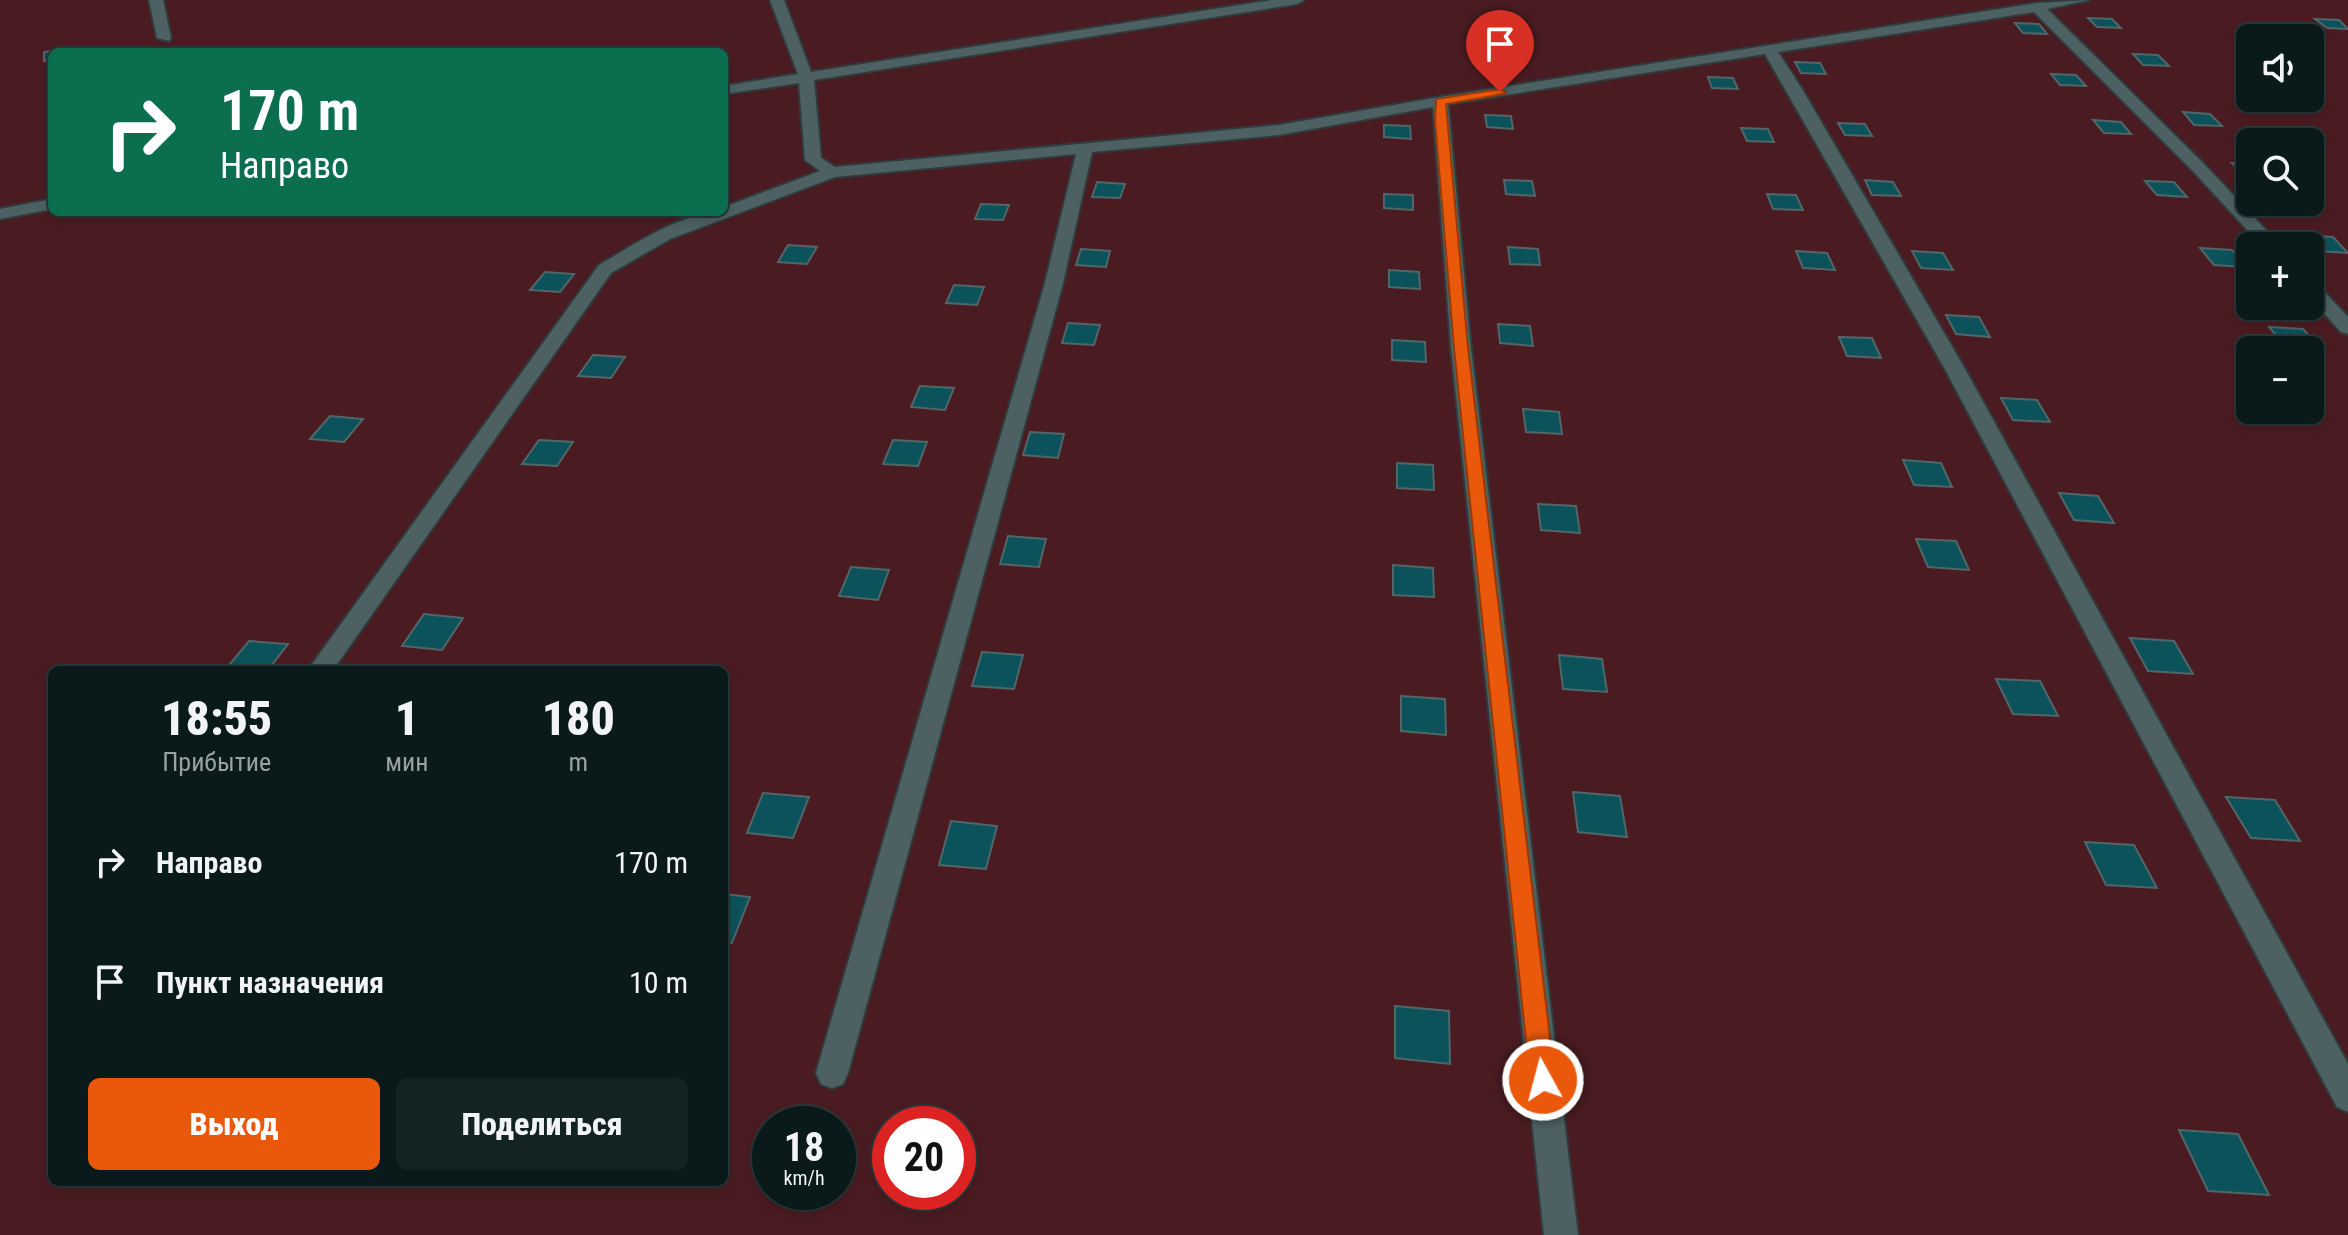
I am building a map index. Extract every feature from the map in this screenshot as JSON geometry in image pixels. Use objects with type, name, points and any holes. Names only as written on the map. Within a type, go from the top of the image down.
[{"type":"lane","points":[[156,0],[164,38]]},
{"type":"lane","points":[[777,0],[806,77],[813,160],[832,172]]},
{"type":"lane","points":[[728,89],[1297,0]]},
{"type":"lane","points":[[728,211],[832,172],[1279,130],[1440,101],[2082,0]]},
{"type":"lane","points":[[2037,7],[2259,232]]},
{"type":"lane","points":[[1770,51],[1795,89],[1955,369],[2348,1096]]},
{"type":"lane","points":[[1440,101],[1461,348],[1561,1235]]},
{"type":"lane","points":[[832,1073],[1054,283],[1085,150]]},
{"type":"lane","points":[[0,214],[48,205]]},
{"type":"lane","points":[[323,666],[605,269],[664,235],[715,216]]},
{"type":"lane","points":[[2324,302],[2348,328]]},
{"type":"shaded area","points":[[0,0],[2348,0],[2348,1235],[0,1235]]},
{"type":"building","points":[[2088,18],[2112,19],[2121,28],[2097,27]]},
{"type":"building","points":[[2315,19],[2339,20],[2348,29],[2327,28]]},
{"type":"building","points":[[2015,23],[2039,24],[2047,34],[2023,33]]},
{"type":"building","points":[[2133,54],[2158,55],[2169,66],[2143,65]]},
{"type":"building","points":[[1795,62],[1820,63],[1826,74],[1801,73]]},
{"type":"building","points":[[2051,74],[2076,75],[2086,86],[2060,85]]},
{"type":"building","points":[[1708,77],[1733,78],[1738,89],[1712,88]]},
{"type":"building","points":[[2183,112],[2210,114],[2222,126],[2194,125]]},
{"type":"building","points":[[1485,115],[1511,116],[1513,129],[1487,127]]},
{"type":"building","points":[[2093,120],[2121,122],[2131,134],[2104,133]]},
{"type":"building","points":[[1838,123],[1865,124],[1872,136],[1845,135]]},
{"type":"building","points":[[1384,125],[1410,126],[1411,139],[1384,137]]},
{"type":"building","points":[[1741,128],[1768,129],[1774,142],[1747,141]]},
{"type":"building","points":[[1504,180],[1532,181],[1535,196],[1506,194]]},
{"type":"building","points":[[1865,180],[1893,182],[1901,196],[1872,195]]},
{"type":"building","points":[[2145,181],[2174,182],[2187,197],[2157,195]]},
{"type":"building","points":[[1097,182],[1125,184],[1120,198],[1092,197]]},
{"type":"building","points":[[1384,194],[1413,195],[1413,210],[1384,208]]},
{"type":"building","points":[[1767,194],[1796,195],[1803,210],[1773,209]]},
{"type":"building","points":[[981,204],[1009,205],[1003,220],[975,219]]},
{"type":"building","points":[[2324,236],[2333,237],[2348,253],[2324,251]]},
{"type":"building","points":[[788,245],[817,247],[807,264],[778,262]]},
{"type":"building","points":[[1508,247],[1538,249],[1540,265],[1510,264]]},
{"type":"building","points":[[2200,248],[2232,250],[2236,255],[2236,266],[2214,265]]},
{"type":"building","points":[[1081,249],[1110,251],[1106,267],[1076,265]]},
{"type":"building","points":[[1796,251],[1827,253],[1835,270],[1803,268]]},
{"type":"building","points":[[1912,251],[1943,253],[1953,270],[1921,268]]},
{"type":"building","points":[[1389,270],[1419,272],[1420,289],[1389,287]]},
{"type":"building","points":[[545,272],[574,274],[560,292],[530,290]]},
{"type":"building","points":[[954,285],[984,287],[977,305],[946,303]]},
{"type":"building","points":[[1946,315],[1979,317],[1990,337],[1956,334]]},
{"type":"building","points":[[1068,323],[1100,325],[1094,345],[1062,343]]},
{"type":"building","points":[[1498,324],[1530,326],[1533,346],[1500,343]]},
{"type":"building","points":[[2269,327],[2303,329],[2309,336],[2277,336]]},
{"type":"building","points":[[1839,337],[1872,338],[1881,358],[1847,356]]},
{"type":"building","points":[[1392,340],[1425,342],[1426,362],[1392,360]]},
{"type":"building","points":[[593,355],[625,357],[611,378],[578,376]]},
{"type":"building","points":[[920,386],[954,388],[945,410],[911,407]]},
{"type":"building","points":[[2001,398],[2037,400],[2050,422],[2013,420]]},
{"type":"building","points":[[1523,409],[1559,412],[1562,434],[1526,432]]},
{"type":"building","points":[[330,416],[363,419],[344,442],[310,439]]},
{"type":"building","points":[[1030,432],[1064,434],[1058,458],[1023,455]]},
{"type":"building","points":[[539,440],[573,442],[557,466],[522,464]]},
{"type":"building","points":[[893,440],[927,442],[918,466],[883,464]]},
{"type":"building","points":[[1903,460],[1941,463],[1952,487],[1914,485]]},
{"type":"building","points":[[1397,463],[1433,465],[1434,490],[1397,488]]},
{"type":"building","points":[[2059,493],[2098,496],[2114,523],[2074,520]]},
{"type":"building","points":[[1538,504],[1576,506],[1580,533],[1541,530]]},
{"type":"building","points":[[1008,536],[1046,539],[1039,567],[1000,564]]},
{"type":"building","points":[[1916,539],[1956,541],[1969,570],[1928,567]]},
{"type":"building","points":[[1393,565],[1433,568],[1434,597],[1393,595]]},
{"type":"building","points":[[851,567],[889,570],[878,600],[839,596]]},
{"type":"building","points":[[424,614],[463,618],[442,650],[402,646]]},
{"type":"building","points":[[2130,638],[2174,641],[2193,674],[2148,671]]},
{"type":"building","points":[[249,641],[288,644],[271,666],[228,666]]},
{"type":"building","points":[[982,652],[1023,655],[1014,689],[972,686]]},
{"type":"building","points":[[1559,655],[1602,659],[1607,692],[1563,689]]},
{"type":"building","points":[[1996,679],[2040,681],[2058,716],[2013,714]]},
{"type":"building","points":[[1401,696],[1445,699],[1446,735],[1401,731]]},
{"type":"building","points":[[1573,792],[1620,796],[1627,837],[1578,832]]},
{"type":"building","points":[[763,793],[809,797],[793,838],[747,833]]},
{"type":"building","points":[[2226,797],[2275,800],[2300,841],[2251,838]]},
{"type":"building","points":[[951,821],[997,826],[986,869],[939,865]]},
{"type":"building","points":[[2085,842],[2134,845],[2157,888],[2106,885]]},
{"type":"building","points":[[728,894],[750,897],[732,943],[728,942]]},
{"type":"building","points":[[1395,1006],[1449,1011],[1450,1064],[1395,1058]]},
{"type":"building","points":[[2179,1130],[2238,1134],[2269,1195],[2208,1191]]},
{"type":"route","points":[[1500,92],[1440,101],[1461,348],[1543,1080]]}]
